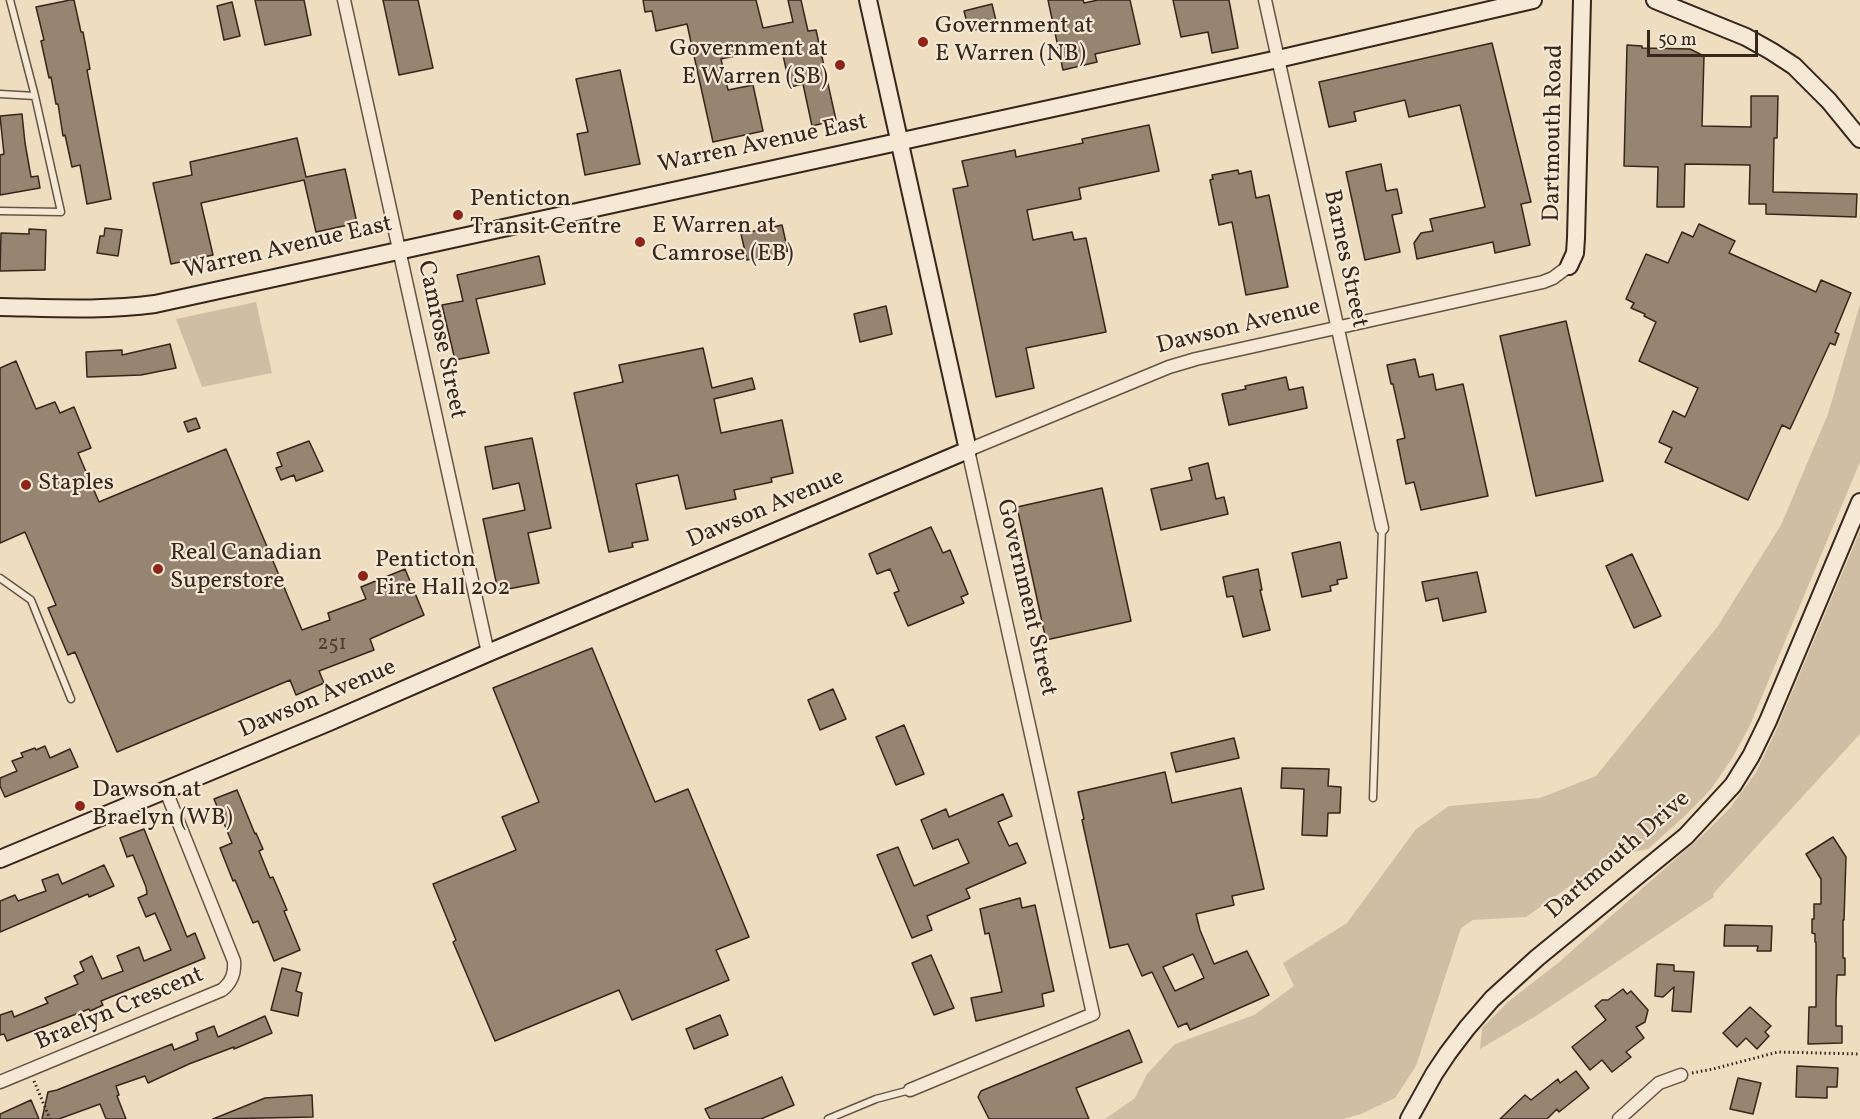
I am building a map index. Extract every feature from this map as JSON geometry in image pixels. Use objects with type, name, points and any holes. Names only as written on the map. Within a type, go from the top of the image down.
[{"type":"street","name":"Camrose Street","points":[[344,0],[488,653]]},
{"type":"street","name":"Government Street","points":[[868,0],[1093,1014],[910,1090]]},
{"type":"street","name":"Barnes Street","points":[[1265,0],[1382,528]]},
{"type":"street","name":"Warren Avenue East","points":[[0,307],[94,309],[155,304],[398,249],[1278,59],[1533,0]]},
{"type":"street","name":"Dartmouth Road","points":[[1569,266],[1575,253],[1576,238],[1582,0]]},
{"type":"street","points":[[1655,0],[1746,37],[1772,51],[1794,66],[1829,101],[1860,139]]},
{"type":"street","name":"Dawson Avenue","points":[[0,860],[1169,367],[1543,282],[1553,278],[1569,266]]},
{"type":"street","name":"Dartmouth Drive","points":[[1409,1119],[1448,1053],[1492,999],[1537,958],[1686,836],[1733,785],[1751,756],[1768,721],[1860,502]]},
{"type":"street","name":"Braelyn Crescent","points":[[0,1082],[222,990],[229,985],[233,976],[234,961],[166,791]]},
{"type":"street","points":[[1619,1119],[1659,1083],[1681,1075]]},
{"type":"lane","points":[[0,211],[62,212],[10,0]]},
{"type":"lane","points":[[0,94],[35,96]]},
{"type":"lane","points":[[1373,798],[1382,528]]},
{"type":"lane","points":[[0,578],[31,600],[71,699]]},
{"type":"lane","points":[[828,1119],[876,1099],[910,1090]]},
{"type":"path","points":[[1681,1075],[1713,1070],[1778,1052],[1860,1054]]},
{"type":"path","points":[[29,1071],[50,1119]]},
{"type":"shaded area","points":[[256,302],[272,373],[202,387],[176,319]]},
{"type":"shaded area","points":[[1860,304],[1860,462],[1750,725],[1733,757],[1711,789],[1648,849],[1611,857],[1526,917],[1473,920],[1461,928],[1416,1066],[1395,1098],[1361,1114],[1343,1119],[1105,1119],[1135,1098],[1147,1074],[1175,1044],[1254,1015],[1294,986],[1283,963],[1347,923],[1416,829],[1449,806],[1540,798],[1596,776],[1718,626],[1781,525],[1828,414]]},
{"type":"shaded area","points":[[1860,531],[1860,734],[1713,894],[1714,897],[1536,1016],[1480,1049],[1482,1028],[1509,1001],[1558,963],[1705,833],[1730,808],[1756,772],[1774,735]]},
{"type":"building","points":[[74,0],[81,32],[83,32],[90,69],[87,70],[111,199],[87,204],[80,165],[72,167],[65,135],[63,136],[58,104],[56,104],[41,41],[44,40],[36,7]]},
{"type":"building","points":[[255,0],[304,0],[311,35],[265,45]]},
{"type":"building","points":[[383,0],[418,0],[433,68],[399,75]]},
{"type":"building","points":[[643,0],[756,0],[763,28],[793,22],[788,0],[801,0],[808,31],[816,30],[836,120],[812,126],[803,84],[790,87],[781,46],[721,59],[728,90],[753,85],[763,131],[713,142],[687,24],[656,31],[652,11],[645,12]]},
{"type":"building","points":[[1048,0],[1083,0],[1084,3],[1098,0],[1130,0],[1140,44],[1095,54],[1097,62],[1063,70]]},
{"type":"building","points":[[1173,0],[1229,0],[1238,48],[1212,53],[1208,32],[1181,37]]},
{"type":"building","points":[[232,2],[240,36],[224,40],[217,6]]},
{"type":"building","points":[[992,4],[997,25],[969,31],[964,11]]},
{"type":"building","points":[[1492,43],[1531,202],[1521,204],[1530,245],[1495,253],[1493,242],[1417,259],[1414,243],[1421,233],[1433,231],[1430,219],[1485,207],[1460,105],[1409,117],[1405,100],[1354,112],[1356,121],[1329,127],[1319,82]]},
{"type":"building","points":[[1627,45],[1642,46],[1642,48],[1690,49],[1704,56],[1702,126],[1751,127],[1751,96],[1778,96],[1777,138],[1774,138],[1773,192],[1857,194],[1856,217],[1766,214],[1766,204],[1749,204],[1750,165],[1685,164],[1684,207],[1657,207],[1658,167],[1624,166]]},
{"type":"building","points":[[620,70],[640,164],[585,175],[577,134],[588,132],[576,79]]},
{"type":"building","points":[[22,114],[31,177],[38,176],[40,188],[0,195],[0,155],[4,154],[0,116]]},
{"type":"building","points":[[1149,125],[1159,171],[1079,188],[1081,199],[1027,210],[1033,240],[1072,232],[1074,240],[1086,238],[1106,332],[1026,348],[1034,388],[996,397],[953,189],[968,186],[962,161],[1015,150],[1016,157],[1083,143],[1082,139]]},
{"type":"building","points":[[297,138],[306,177],[345,169],[357,223],[316,232],[304,180],[201,203],[213,255],[171,264],[153,183],[192,175],[190,162]]},
{"type":"building","points":[[1381,164],[1386,191],[1397,189],[1402,213],[1392,215],[1400,252],[1365,260],[1346,172]]},
{"type":"building","points":[[1238,170],[1239,174],[1251,171],[1256,198],[1269,195],[1288,287],[1246,295],[1232,222],[1219,225],[1210,180],[1213,179],[1212,175]]},
{"type":"building","points":[[1699,224],[1735,241],[1729,253],[1816,292],[1821,280],[1851,293],[1835,332],[1839,334],[1835,345],[1830,343],[1790,429],[1782,425],[1748,500],[1665,462],[1672,448],[1659,442],[1673,411],[1685,417],[1698,388],[1639,361],[1656,322],[1631,308],[1634,303],[1626,299],[1646,254],[1668,263],[1682,232],[1693,237]]},
{"type":"building","points":[[782,225],[788,251],[747,260],[741,234]]},
{"type":"building","points":[[105,228],[122,230],[118,256],[97,253],[100,236],[104,236]]},
{"type":"building","points":[[29,229],[46,230],[45,270],[0,271],[1,233],[29,234]]},
{"type":"building","points":[[539,256],[545,284],[476,299],[489,353],[455,360],[442,305],[463,301],[457,275]]},
{"type":"building","points":[[886,306],[892,334],[860,342],[854,314]]},
{"type":"building","points":[[1566,321],[1603,481],[1536,496],[1500,336]]},
{"type":"building","points":[[170,344],[176,368],[141,375],[87,377],[86,352],[122,350],[122,355]]},
{"type":"building","points":[[703,348],[712,388],[752,378],[755,389],[714,399],[721,433],[782,420],[793,473],[771,478],[772,482],[734,490],[736,499],[686,509],[678,475],[636,484],[648,540],[632,543],[633,547],[609,552],[574,393],[623,382],[619,365]]},
{"type":"building","points":[[1415,359],[1419,377],[1433,374],[1436,390],[1463,384],[1488,496],[1421,510],[1414,482],[1406,484],[1397,440],[1405,438],[1387,365]]},
{"type":"building","name":"Real Canadian Superstore","points":[[16,361],[36,409],[55,402],[60,413],[74,407],[91,448],[78,453],[99,502],[226,449],[302,630],[330,620],[328,613],[366,599],[361,587],[405,569],[424,615],[370,639],[374,650],[319,671],[324,683],[296,695],[290,680],[117,752],[75,652],[68,655],[48,608],[56,605],[25,532],[0,543],[0,368]]},
{"type":"building","points":[[1286,377],[1289,390],[1303,387],[1307,408],[1229,425],[1222,394],[1246,389],[1245,386]]},
{"type":"building","points":[[196,418],[200,428],[188,432],[184,422]]},
{"type":"building","points":[[532,438],[551,528],[528,533],[539,583],[498,591],[483,519],[525,510],[519,483],[493,489],[485,447]]},
{"type":"building","points":[[309,441],[323,471],[296,481],[294,475],[281,480],[276,468],[282,466],[277,453]]},
{"type":"building","points":[[1208,463],[1216,499],[1224,497],[1228,514],[1161,530],[1151,489],[1192,480],[1189,468]]},
{"type":"building","points":[[1102,488],[1131,621],[1046,640],[1017,507]]},
{"type":"building","points":[[931,527],[943,553],[950,550],[968,594],[961,597],[964,603],[908,626],[894,593],[899,591],[890,569],[877,574],[869,554]]},
{"type":"building","points":[[1340,542],[1347,578],[1337,580],[1338,584],[1330,586],[1331,591],[1302,597],[1292,553]]},
{"type":"building","points":[[1632,554],[1661,616],[1634,628],[1606,566]]},
{"type":"building","points":[[1258,569],[1262,590],[1260,590],[1270,630],[1243,637],[1233,596],[1227,597],[1223,577]]},
{"type":"building","points":[[1477,572],[1486,612],[1443,621],[1438,598],[1426,601],[1422,582]]},
{"type":"building","points":[[592,648],[655,802],[688,789],[749,937],[716,950],[729,980],[632,1020],[619,990],[495,1041],[453,942],[456,940],[433,884],[516,850],[502,817],[539,802],[493,688]]},
{"type":"building","points":[[833,689],[846,719],[820,730],[808,700]]},
{"type":"building","points":[[904,725],[924,774],[896,785],[876,737]]},
{"type":"building","points":[[1234,738],[1239,758],[1176,772],[1171,753]]},
{"type":"building","points":[[45,746],[50,758],[70,749],[78,767],[5,797],[0,786],[0,778],[17,771],[12,761],[23,757],[21,753]]},
{"type":"building","points":[[1282,768],[1329,769],[1328,786],[1341,787],[1340,813],[1328,813],[1327,836],[1302,835],[1304,789],[1281,788]]},
{"type":"building","points":[[1165,772],[1172,803],[1241,788],[1264,889],[1232,896],[1234,905],[1196,914],[1214,964],[1247,951],[1269,995],[1190,1030],[1187,1023],[1178,1027],[1152,972],[1142,976],[1128,944],[1110,948],[1078,792]],"holes":[[[1193,954],[1204,978],[1175,991],[1163,967]]]},
{"type":"building","points":[[237,790],[263,849],[259,851],[287,910],[284,911],[300,950],[274,961],[258,921],[253,923],[220,848],[232,843],[214,799]]},
{"type":"building","points":[[1003,794],[1012,816],[998,822],[1009,846],[1017,843],[1026,863],[966,889],[970,898],[927,916],[932,930],[912,938],[877,855],[898,847],[914,886],[969,863],[958,839],[933,849],[921,820],[946,809],[949,817]]},
{"type":"building","points":[[144,829],[187,937],[195,933],[205,958],[101,1001],[103,1005],[90,1011],[89,1009],[7,1041],[4,1034],[0,1035],[0,1015],[12,1011],[14,1017],[48,1003],[45,998],[78,984],[74,976],[84,971],[80,962],[92,956],[102,979],[123,971],[117,956],[139,947],[144,961],[171,950],[155,913],[146,917],[138,898],[147,894],[146,887],[133,855],[127,857],[120,838]]},
{"type":"building","points":[[1833,837],[1846,857],[1843,920],[1845,975],[1837,975],[1836,1002],[1836,1026],[1842,1026],[1842,1043],[1808,1044],[1809,1007],[1816,1007],[1816,942],[1815,934],[1812,933],[1812,919],[1814,919],[1814,904],[1821,904],[1821,879],[1806,854]]},
{"type":"building","points":[[104,865],[114,886],[89,897],[88,894],[0,932],[0,901],[15,895],[18,901],[46,891],[42,880],[58,874],[62,884]]},
{"type":"building","points":[[1020,898],[1022,908],[1035,905],[1054,991],[1042,994],[1044,1006],[976,1021],[971,998],[1002,992],[989,933],[985,934],[980,909]]},
{"type":"building","points":[[1725,925],[1772,926],[1771,951],[1757,951],[1758,946],[1724,946]]},
{"type":"building","points":[[931,955],[954,1008],[934,1015],[912,963]]},
{"type":"building","points":[[1657,964],[1674,965],[1674,971],[1694,972],[1691,1012],[1672,1011],[1674,987],[1663,997],[1655,996]]},
{"type":"building","points":[[282,968],[301,973],[296,991],[302,993],[298,1016],[271,1010]]},
{"type":"building","points":[[1623,989],[1627,994],[1631,991],[1648,1010],[1645,1022],[1636,1027],[1644,1038],[1626,1052],[1631,1057],[1612,1072],[1602,1060],[1590,1070],[1572,1047],[1606,1020],[1595,1006]]},
{"type":"building","points":[[1750,1007],[1771,1026],[1765,1032],[1769,1036],[1757,1049],[1746,1038],[1737,1047],[1723,1033]]},
{"type":"building","points":[[720,1015],[728,1035],[694,1049],[686,1029]]},
{"type":"building","points":[[265,1016],[272,1033],[189,1064],[148,1083],[145,1076],[116,1086],[119,1095],[117,1096],[126,1119],[106,1119],[100,1104],[59,1119],[42,1119],[48,1092],[172,1044],[174,1050],[198,1040],[196,1033],[214,1026],[218,1037]]},
{"type":"building","points":[[1129,1030],[1142,1062],[1076,1088],[1089,1119],[989,1119],[978,1097],[981,1091]]},
{"type":"building","points":[[1797,1066],[1838,1068],[1837,1087],[1827,1087],[1827,1098],[1796,1097]]},
{"type":"building","points":[[1576,1071],[1589,1088],[1559,1112],[1557,1109],[1547,1119],[1500,1119],[1525,1095],[1531,1100],[1558,1079],[1560,1083]]},
{"type":"building","points":[[782,1077],[794,1105],[761,1119],[710,1119],[705,1109]]},
{"type":"building","points":[[1738,1078],[1761,1083],[1753,1114],[1730,1109]]},
{"type":"building","points":[[312,1095],[313,1117],[213,1119],[265,1098]]},
{"type":"building","points":[[31,1100],[39,1119],[0,1119],[0,1114]]},
{"type":"place","name":"Government at E Warren (NB)","points":[[923,42]]},
{"type":"place","name":"Government at E Warren (SB)","points":[[840,65]]},
{"type":"place","name":"Penticton Transit Centre","points":[[458,215]]},
{"type":"place","name":"E Warren at Camrose (EB)","points":[[640,242]]},
{"type":"place","name":"Staples","points":[[26,485]]},
{"type":"place","name":"Real Canadian Superstore","points":[[158,569]]},
{"type":"place","name":"Penticton Fire Hall 202","points":[[363,576]]},
{"type":"place","name":"Dawson at Braelyn (WB)","points":[[80,806]]}]
